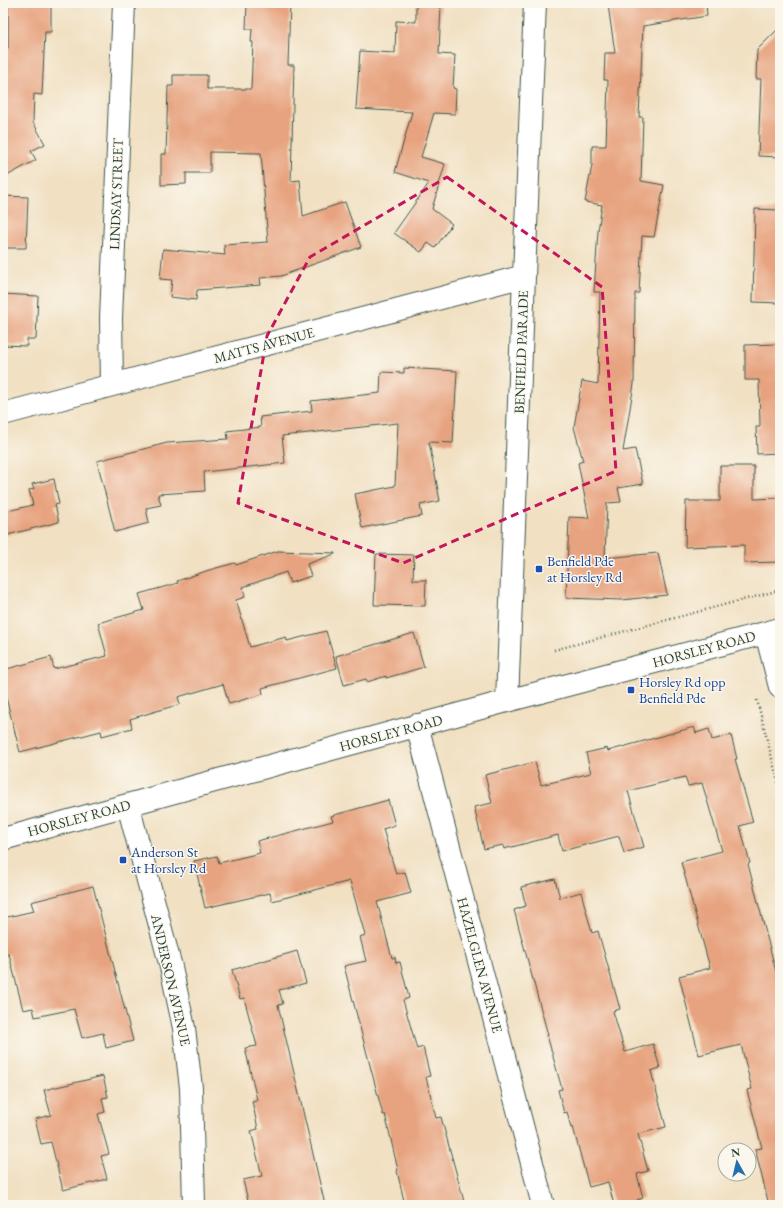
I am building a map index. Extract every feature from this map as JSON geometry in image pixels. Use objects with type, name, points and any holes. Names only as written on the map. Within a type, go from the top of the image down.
[{"type":"street","name":"LINDSAY STREET","points":[[112,385],[111,318],[124,3]]},
{"type":"street","name":"BENFIELD PARADE","points":[[507,701],[535,3]]},
{"type":"street","name":"MATTS AVENUE","points":[[3,414],[524,276]]},
{"type":"street","name":"HORSLEY ROAD","points":[[3,839],[418,725],[773,631]]},
{"type":"street","points":[[773,631],[780,687]]},
{"type":"street","name":"HAZELGLEN AVENUE","points":[[418,725],[542,1205]]},
{"type":"street","name":"ANDERSON AVENUE","points":[[128,805],[171,967],[184,1028],[188,1054],[190,1088],[194,1205]]},
{"type":"path","points":[[554,650],[780,590]]},
{"type":"path","points":[[755,694],[780,790]]},
{"type":"highlighted area","points":[[447,177],[602,287],[616,471],[403,563],[238,503],[267,336],[310,257]]},
{"type":"building","points":[[8,3],[51,3],[51,32],[45,32],[42,95],[34,94],[33,122],[45,144],[31,151],[36,160],[3,178],[3,48],[8,48]]},
{"type":"building","points":[[247,3],[290,3],[288,65],[294,65],[291,181],[300,180],[303,216],[345,202],[361,247],[281,276],[260,278],[261,285],[197,290],[196,300],[170,297],[172,280],[160,279],[163,249],[225,255],[224,245],[268,242],[261,153],[210,152],[210,173],[186,173],[186,184],[161,185],[161,154],[166,154],[168,86],[173,86],[173,75],[207,75],[207,89],[251,89],[253,42],[251,42],[252,29],[246,29]]},
{"type":"building","points":[[416,3],[441,3],[439,54],[455,55],[453,88],[456,89],[455,114],[434,113],[421,157],[445,164],[432,209],[452,224],[435,248],[428,243],[421,252],[394,233],[429,183],[395,172],[412,112],[356,109],[360,51],[395,53],[396,21],[416,22]]},
{"type":"building","points":[[612,3],[706,3],[707,16],[643,26],[639,117],[643,117],[641,181],[664,185],[654,237],[642,236],[639,293],[635,293],[634,384],[623,451],[635,449],[643,484],[618,488],[621,502],[607,503],[605,558],[658,553],[667,595],[622,600],[566,598],[569,517],[589,518],[578,463],[583,461],[574,427],[582,381],[598,384],[600,292],[594,292],[598,231],[602,205],[585,202],[592,165],[592,146],[606,146],[608,80],[604,80],[605,53],[615,53],[608,5],[613,5]]},
{"type":"building","points":[[780,27],[780,157],[758,156],[761,79],[756,79],[757,50]]},
{"type":"building","points":[[3,196],[28,197],[26,248],[3,248]]},
{"type":"building","points":[[755,209],[780,210],[780,303],[753,302]]},
{"type":"building","points":[[3,294],[38,296],[36,339],[27,339],[27,346],[3,345]]},
{"type":"building","points":[[780,344],[780,453],[757,454],[756,427],[760,427],[759,380],[745,380],[745,345]]},
{"type":"building","points":[[404,368],[457,371],[453,443],[429,442],[440,501],[420,505],[422,516],[362,528],[355,494],[395,486],[398,423],[282,436],[285,463],[204,472],[205,491],[158,494],[161,505],[146,508],[149,523],[115,532],[97,461],[167,443],[228,439],[227,431],[261,427],[260,417],[312,411],[311,401],[380,393],[381,372],[404,373]]},
{"type":"building","points":[[720,466],[754,466],[754,499],[780,498],[780,562],[744,563],[744,545],[685,547],[686,501],[720,501]]},
{"type":"building","points":[[54,479],[59,504],[55,505],[59,522],[3,536],[3,512],[33,505],[29,490],[34,489],[32,484]]},
{"type":"building","points":[[278,551],[335,554],[307,564],[311,576],[290,583],[286,572],[243,587],[245,597],[236,600],[250,647],[286,637],[287,641],[326,631],[337,668],[262,688],[263,694],[229,704],[223,684],[178,697],[180,704],[130,719],[132,728],[102,736],[101,731],[20,752],[3,686],[3,670],[51,657],[54,669],[107,656],[98,623],[144,610],[139,594],[178,583],[177,581],[209,570],[235,563],[236,565]]},
{"type":"building","points":[[376,554],[414,555],[413,580],[426,580],[425,606],[374,605]]},
{"type":"building","points":[[414,633],[424,667],[386,678],[386,676],[367,682],[366,679],[344,685],[336,656]]},
{"type":"building","points":[[694,727],[696,733],[709,729],[712,740],[731,735],[737,759],[735,759],[753,822],[740,826],[750,863],[748,864],[780,987],[780,1205],[769,1205],[757,1157],[757,1149],[762,1148],[747,1090],[752,1089],[741,1045],[699,1055],[679,976],[710,968],[681,862],[722,851],[702,783],[688,786],[685,777],[628,791],[644,847],[624,853],[619,836],[562,851],[558,835],[504,849],[503,845],[484,849],[474,807],[492,803],[485,775],[535,762],[541,785],[591,773],[586,753],[607,748],[608,751]]},
{"type":"building","points":[[388,800],[395,825],[383,829],[396,874],[405,872],[411,893],[377,902],[392,958],[395,957],[396,963],[400,962],[409,998],[403,1000],[417,1049],[423,1047],[430,1076],[426,1077],[436,1118],[441,1117],[465,1205],[405,1205],[385,1114],[383,1115],[344,966],[366,961],[360,937],[365,935],[350,881],[272,901],[270,893],[205,908],[194,861],[217,856],[219,863],[260,853],[257,841],[333,821],[331,816]]},
{"type":"building","points":[[555,879],[560,898],[581,892],[592,933],[598,931],[620,1009],[613,1011],[625,1052],[653,1044],[660,1068],[651,1071],[666,1127],[638,1134],[648,1171],[637,1174],[643,1198],[637,1200],[638,1205],[614,1205],[608,1182],[589,1187],[573,1127],[571,1128],[567,1112],[564,1113],[558,1090],[562,1089],[514,910],[526,906],[521,887]]},
{"type":"building","points":[[93,886],[133,1041],[106,1048],[103,1033],[82,1038],[74,1009],[35,1017],[33,1008],[23,1010],[9,954],[3,956],[3,918],[34,911],[31,902]]},
{"type":"building","points":[[297,951],[306,983],[279,990],[283,1004],[278,1005],[325,1205],[249,1205],[243,1180],[262,1176],[251,1131],[258,1129],[252,1101],[257,1100],[245,1048],[257,1046],[244,998],[240,999],[232,970]]},
{"type":"building","points":[[103,1076],[108,1097],[102,1098],[105,1112],[98,1114],[109,1154],[101,1156],[107,1179],[63,1190],[51,1142],[41,1144],[35,1119],[51,1115],[44,1090]]},
{"type":"place","name":"Benfield Pde at Horsley Rd","points":[[539,569]]},
{"type":"place","name":"Horsley Rd opp Benfield Pde","points":[[631,690]]},
{"type":"place","name":"Anderson St at Horsley Rd","points":[[123,860]]}]
